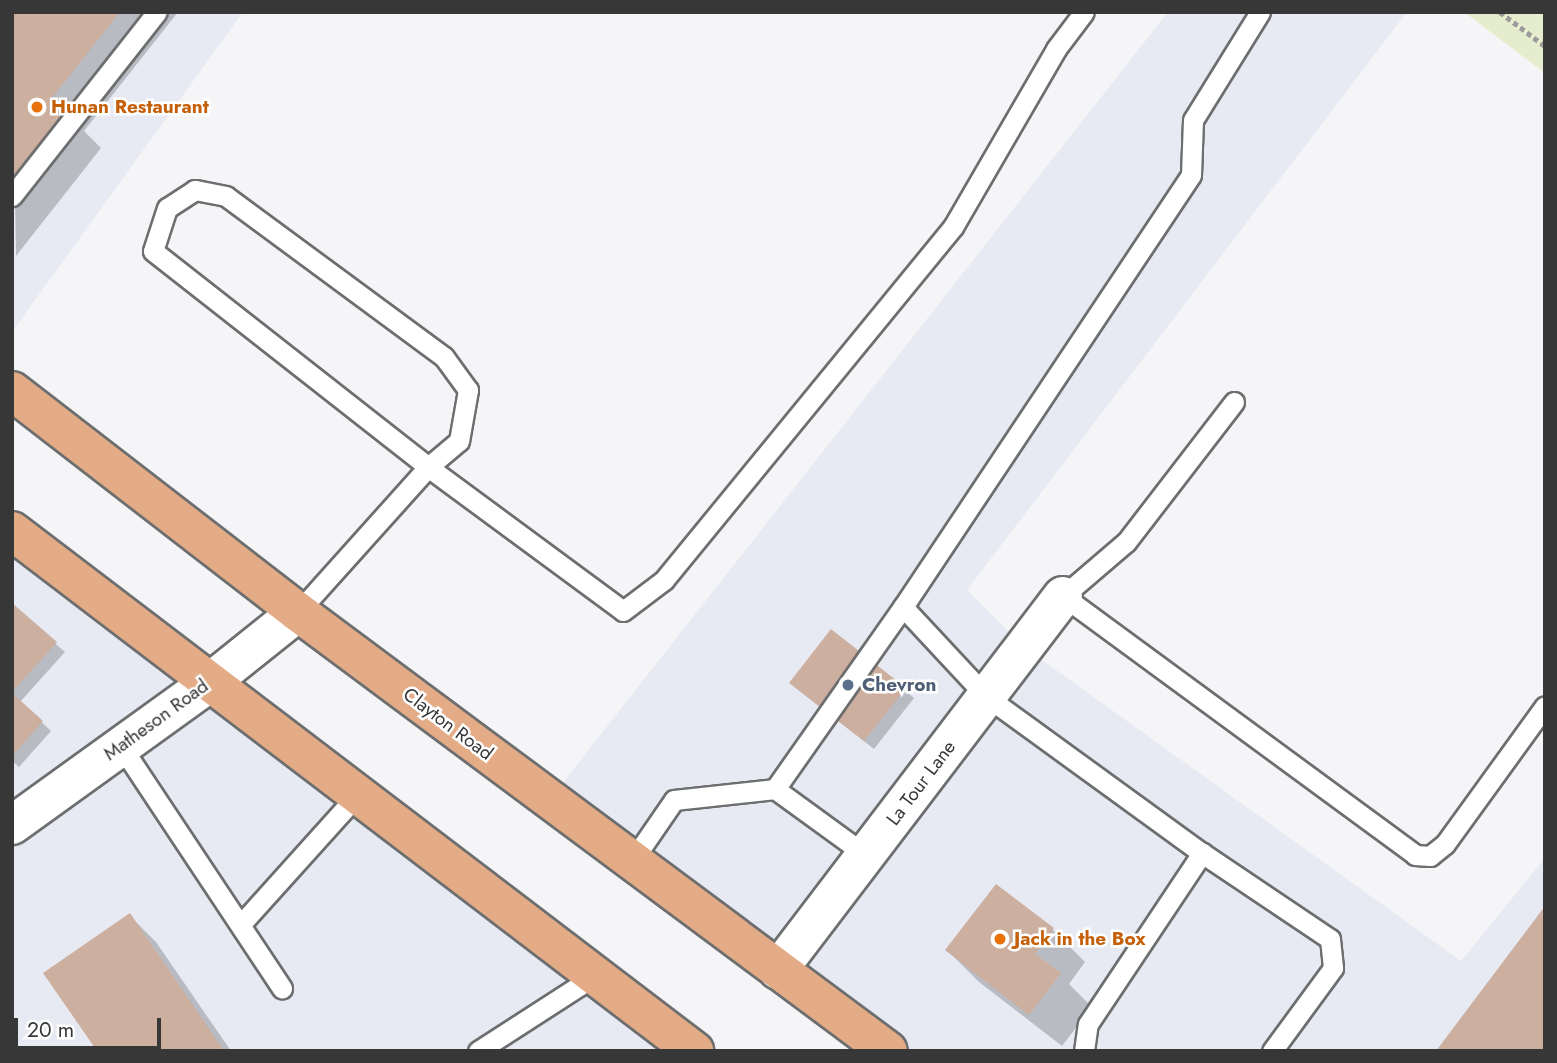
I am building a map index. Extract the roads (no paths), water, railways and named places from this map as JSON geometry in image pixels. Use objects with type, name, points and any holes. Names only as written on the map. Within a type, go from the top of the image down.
[{"type":"main road","name":"Clayton Road","points":[[12,391],[298,612],[888,1051]]},
{"type":"main road","points":[[12,531],[213,680],[694,1051]]},
{"type":"street","name":"La Tour Lane","points":[[778,970],[1063,596]]},
{"type":"street","name":"Matheson Road","points":[[12,825],[213,680],[298,612]]},
{"type":"lane","points":[[12,196],[157,12]]},
{"type":"lane","points":[[298,612],[428,467],[459,440],[468,390],[444,357],[226,196],[195,190],[167,208],[153,251],[428,467],[623,611],[664,580],[953,226],[1056,49],[1084,12]]},
{"type":"lane","points":[[775,789],[903,607],[1191,175],[1193,120],[1260,12]]},
{"type":"lane","points":[[1234,402],[1126,542],[1063,596],[1415,855],[1430,856],[1445,844],[1545,706]]},
{"type":"lane","points":[[903,607],[987,696],[1202,853],[1331,939],[1334,968],[1272,1051]]},
{"type":"lane","points":[[121,746],[242,923],[282,988]]},
{"type":"lane","points":[[632,861],[674,800],[775,789],[866,855]]},
{"type":"lane","points":[[242,923],[359,793]]},
{"type":"lane","points":[[1084,1051],[1088,1024],[1202,853]]},
{"type":"lane","points":[[478,1051],[596,975]]},
{"type":"place","name":"Hunan Restaurant","points":[[37,107]]},
{"type":"place","name":"Chevron","points":[[848,685]]},
{"type":"place","name":"Jack in the Box","points":[[1000,939]]}]
